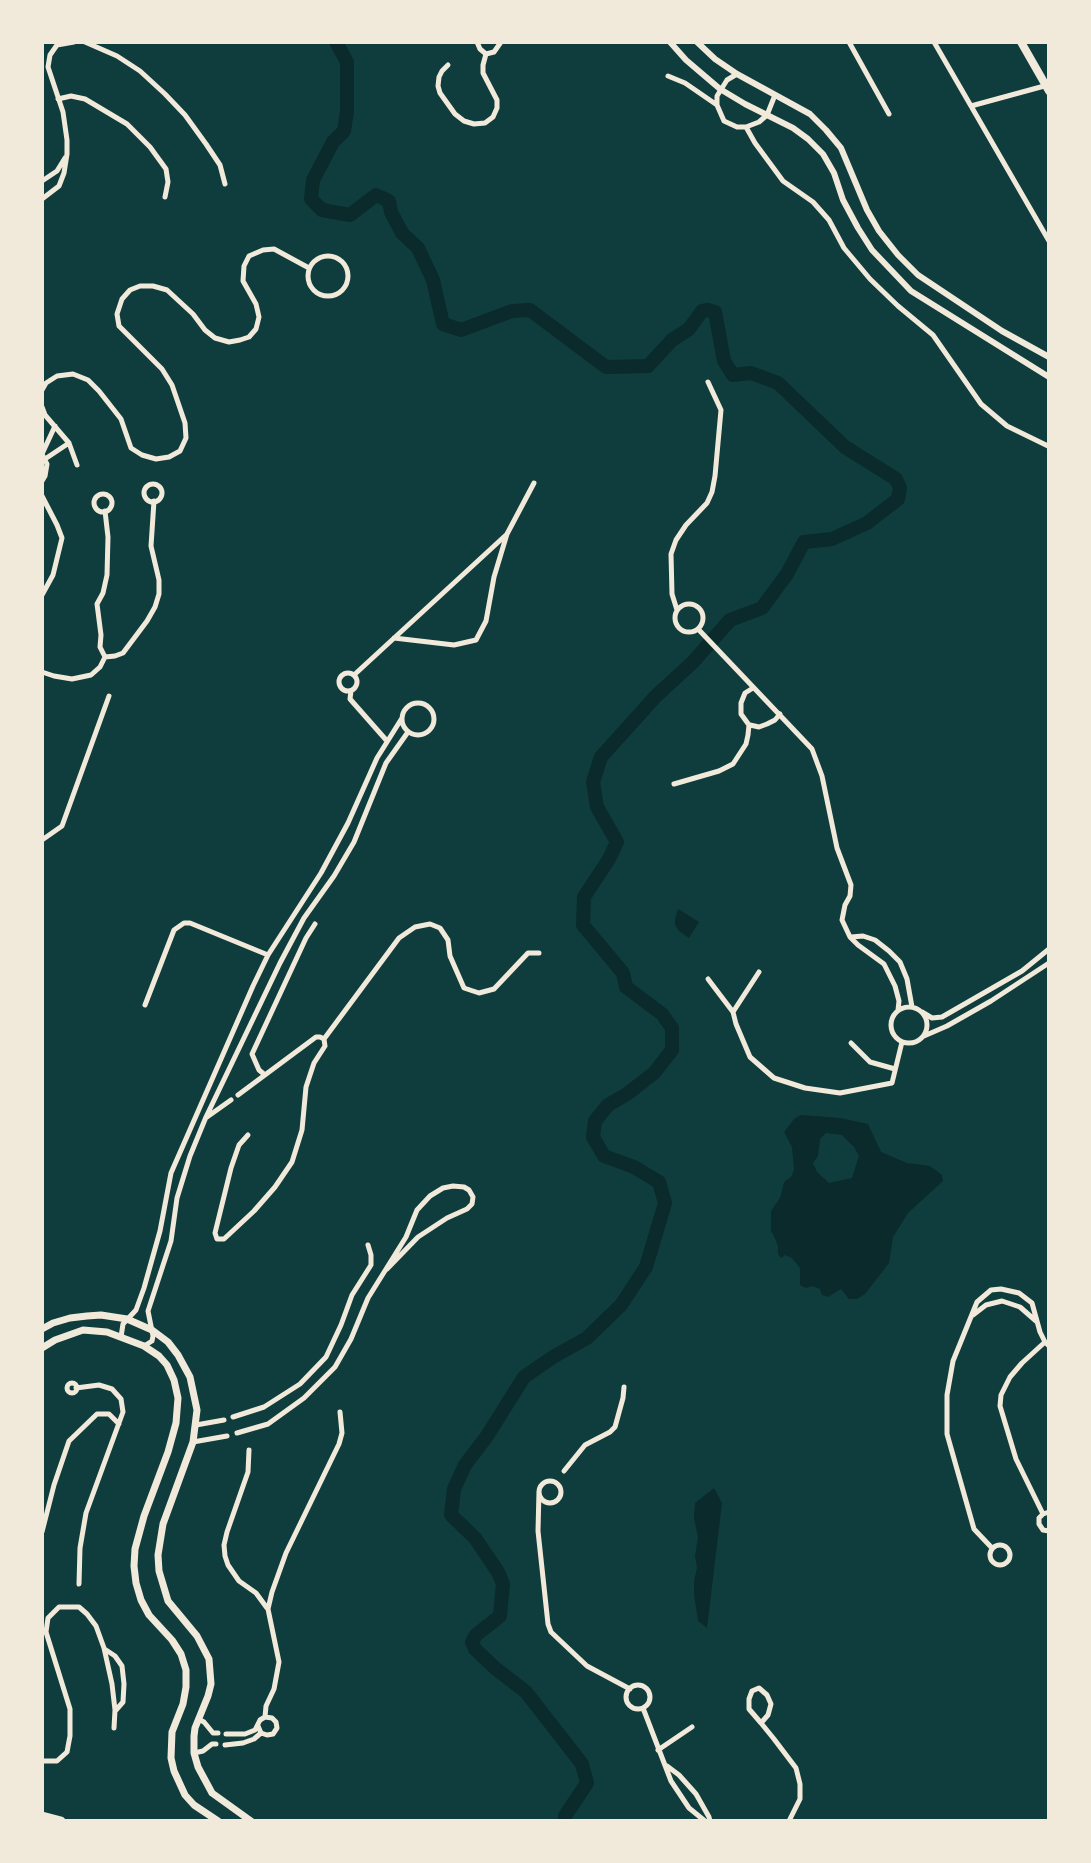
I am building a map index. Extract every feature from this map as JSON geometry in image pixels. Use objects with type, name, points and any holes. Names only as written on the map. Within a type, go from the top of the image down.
[{"type":"highway","points":[[42,1816],[61,1821]]},
{"type":"main road","points":[[1021,42],[1048,87]]},
{"type":"main road","points":[[42,1329],[53,1323],[87,1316],[127,1319],[152,1330],[168,1342],[190,1377],[195,1395],[196,1425],[193,1442],[163,1524],[158,1555],[162,1586],[168,1601],[197,1636],[209,1659],[211,1684],[194,1736],[198,1767],[212,1793],[251,1821]]},
{"type":"main road","points":[[42,1348],[83,1330],[107,1332],[144,1346],[167,1365],[176,1389],[178,1413],[168,1452],[144,1516],[134,1566],[141,1600],[149,1615],[172,1640],[186,1670],[183,1704],[176,1719],[171,1745],[174,1771],[185,1795],[218,1821]]},
{"type":"street","points":[[42,199],[59,186],[67,154],[63,112],[48,67],[50,55],[57,45],[74,42]]},
{"type":"street","points":[[85,42],[117,56],[140,71],[165,94],[185,115],[220,165],[225,184]]},
{"type":"street","points":[[477,42],[486,54]]},
{"type":"street","points":[[486,54],[494,52],[501,42]]},
{"type":"street","points":[[670,42],[720,89],[800,134],[823,154],[858,228],[891,271],[911,291],[1049,377]]},
{"type":"street","points":[[697,42],[737,74],[810,114],[841,148],[879,231],[918,275],[1002,331],[1049,357]]},
{"type":"street","points":[[849,42],[889,114]]},
{"type":"street","points":[[934,42],[1049,241]]},
{"type":"street","points":[[448,65],[439,77],[440,93],[464,121],[485,123],[493,117],[497,108],[494,92],[483,73],[486,54]]},
{"type":"street","points":[[737,74],[727,80],[717,96],[717,105],[724,121],[737,127],[759,122],[767,115],[775,95]]},
{"type":"street","points":[[668,76],[685,83],[717,105]]},
{"type":"street","points":[[971,106],[1048,87]]},
{"type":"street","points":[[58,99],[71,96],[85,99],[127,124],[166,169],[168,182],[165,197]]},
{"type":"street","points":[[746,127],[783,181],[813,202],[829,220],[844,248],[870,279],[933,335],[981,404],[1007,426],[1048,446]]},
{"type":"street","points":[[42,181],[57,171],[67,154]]},
{"type":"street","points":[[42,390],[57,376],[73,374],[88,380],[121,419],[131,448],[156,459],[169,457],[180,451],[186,438],[185,423],[172,385],[162,369],[119,326],[117,314],[122,299],[130,290],[140,286],[167,290],[205,330],[215,338],[229,342],[249,337],[256,329],[259,317],[256,304],[243,281],[244,266],[249,256],[274,249],[309,268]]},
{"type":"street","points":[[323,257],[332,257],[346,267],[347,284],[333,295],[324,295],[310,285],[309,268],[323,257]]},
{"type":"street","points":[[677,610],[672,594],[671,554],[686,525],[707,503],[715,476],[721,410],[708,382]]},
{"type":"street","points":[[42,407],[45,415],[69,443],[77,465]]},
{"type":"street","points":[[42,481],[47,470],[44,456],[55,426]]},
{"type":"street","points":[[44,456],[69,443]]},
{"type":"street","points":[[394,638],[454,645],[476,640],[486,621],[494,577],[507,534],[534,483]]},
{"type":"street","points":[[42,496],[62,538],[53,575],[42,595]]},
{"type":"street","points":[[105,657],[123,653],[155,607],[159,580],[151,546],[154,501]]},
{"type":"street","points":[[105,511],[107,575],[97,604],[100,647],[105,657]]},
{"type":"street","points":[[351,691],[342,689],[339,680],[345,674],[354,675],[507,534]]},
{"type":"street","points":[[686,604],[696,605],[703,612],[704,622],[699,630],[690,633],[682,631],[674,617],[677,610],[686,604]]},
{"type":"street","points":[[699,630],[812,749],[822,776],[837,848],[851,885],[842,920],[850,937],[884,964],[895,986],[898,1010]]},
{"type":"street","points":[[42,672],[72,679],[91,675],[105,657]]},
{"type":"street","points":[[354,675],[357,686],[351,691],[350,699],[387,741]]},
{"type":"street","points":[[753,688],[745,693],[741,703],[741,714],[749,725],[759,727],[775,720],[780,714]]},
{"type":"street","points":[[42,840],[62,826],[109,696]]},
{"type":"street","points":[[121,1337],[121,1328],[139,1303],[160,1231],[171,1173],[268,955],[321,873],[348,823],[373,766],[408,707],[413,704],[426,705],[434,714],[428,732],[417,735],[408,732],[402,718]]},
{"type":"street","points":[[674,784],[733,764],[746,744],[749,725]]},
{"type":"street","points":[[144,1346],[152,1341],[148,1311],[172,1234],[182,1177],[206,1117],[304,918],[354,842],[386,763],[408,732]]},
{"type":"street","points":[[145,1005],[174,930],[184,923],[268,955]]},
{"type":"street","points":[[265,1075],[259,1070],[252,1054],[315,924]]},
{"type":"street","points":[[248,1135],[239,1145],[231,1168],[217,1221],[217,1239],[224,1239],[254,1211],[292,1162],[302,1130],[306,1087],[314,1063],[325,1046],[324,1039],[399,938],[415,927],[430,924],[440,928],[448,940],[450,956],[464,988],[479,993],[494,989],[528,953],[539,953]]},
{"type":"street","points":[[850,937],[863,936],[875,940],[900,962],[912,1007]]},
{"type":"street","points":[[1049,949],[1022,971],[942,1017],[932,1018],[912,1007],[898,1010],[891,1017],[889,1027],[893,1036],[902,1042],[912,1043],[991,1001],[1049,963]]},
{"type":"street","points":[[733,1012],[759,972]]},
{"type":"street","points":[[708,979],[733,1012],[750,1057],[774,1078],[805,1088],[840,1093],[892,1083],[902,1042]]},
{"type":"street","points":[[253,986],[266,993]]},
{"type":"street","points":[[922,1012],[927,1020],[924,1036]]},
{"type":"street","points":[[224,1080],[237,1090],[265,1075],[316,1037],[324,1039]]},
{"type":"street","points":[[851,1043],[870,1062],[895,1069]]},
{"type":"street","points":[[206,1117],[231,1100]]},
{"type":"street","points":[[237,1433],[268,1424],[304,1398],[335,1367],[368,1298],[406,1237],[417,1210],[443,1188],[453,1186],[469,1190],[473,1197],[467,1209],[418,1237],[387,1269]]},
{"type":"street","points":[[160,1231],[172,1234]]},
{"type":"street","points":[[233,1417],[264,1407],[280,1397],[300,1384],[326,1357],[352,1295],[371,1265],[368,1245]]},
{"type":"street","points":[[992,1548],[974,1529],[947,1434],[946,1410],[948,1381],[959,1343],[977,1302],[991,1290],[1010,1289],[1027,1297],[1047,1344],[1022,1363],[1010,1377],[1001,1395],[1000,1406],[1016,1459],[1046,1513],[1039,1518],[1039,1524],[1043,1530],[1049,1531]]},
{"type":"street","points":[[969,1319],[979,1309],[1002,1301],[1020,1307],[1037,1322]]},
{"type":"street","points":[[76,1388],[99,1385],[112,1389],[121,1399],[123,1412],[86,1513],[80,1548],[79,1584]]},
{"type":"street","points":[[564,1471],[585,1445],[615,1427],[624,1387]]},
{"type":"street","points":[[268,1609],[286,1553],[339,1444],[342,1433],[340,1412]]},
{"type":"street","points":[[42,1532],[69,1441],[97,1414],[109,1414],[119,1424]]},
{"type":"street","points":[[196,1425],[224,1420]]},
{"type":"street","points":[[193,1442],[227,1436]]},
{"type":"street","points":[[249,1450],[248,1472],[224,1545],[228,1565],[239,1581],[256,1593],[268,1609],[279,1662],[265,1717]]},
{"type":"street","points":[[539,1491],[545,1502],[558,1499],[561,1493],[558,1480],[548,1481],[539,1491],[538,1531],[551,1632],[587,1666],[630,1689]]},
{"type":"street","points":[[42,1761],[57,1761],[67,1752],[71,1723],[70,1709],[46,1632],[48,1618],[59,1607],[79,1607],[92,1620],[104,1648],[112,1684],[114,1728]]},
{"type":"street","points":[[104,1648],[122,1666],[123,1702],[115,1710]]},
{"type":"street","points":[[636,1686],[649,1691],[649,1704],[643,1708],[635,1709],[628,1704],[626,1696],[636,1686]]},
{"type":"street","points":[[761,1723],[768,1715],[771,1704],[759,1688],[752,1691],[749,1709],[796,1768],[800,1784],[800,1799],[789,1821]]},
{"type":"street","points":[[643,1708],[671,1781],[689,1808],[708,1821]]},
{"type":"street","points":[[226,1734],[245,1734],[255,1730],[260,1720],[265,1717],[272,1718],[277,1728],[273,1734],[267,1735],[261,1733],[258,1726]]},
{"type":"street","points":[[194,1753],[214,1744],[215,1733],[198,1719]]},
{"type":"street","points":[[658,1750],[692,1727]]},
{"type":"street","points":[[225,1745],[243,1743],[261,1733]]},
{"type":"street","points":[[664,1764],[696,1794],[709,1817],[708,1821]]},
{"type":"water","points":[[678,909],[699,922],[689,938],[675,925]]},
{"type":"water","points":[[801,1115],[840,1118],[868,1124],[881,1152],[907,1163],[930,1166],[942,1175],[943,1181],[908,1213],[893,1237],[889,1263],[865,1294],[857,1299],[849,1299],[841,1289],[828,1297],[822,1295],[820,1289],[800,1285],[800,1268],[792,1258],[785,1255],[781,1258],[778,1254],[778,1246],[771,1232],[771,1211],[780,1198],[784,1182],[794,1170],[792,1147],[784,1132]],"holes":[[[826,1133],[842,1135],[859,1156],[852,1178],[829,1183],[817,1172],[813,1163],[818,1156],[820,1139]]]},
{"type":"water","points":[[714,1488],[722,1503],[707,1628],[698,1621],[694,1594],[698,1537],[694,1518],[695,1503]]},
{"type":"waterway","points":[[336,42],[347,62],[344,131],[333,142],[313,180],[311,199],[322,210],[350,215],[376,195],[389,201],[402,233],[418,248],[433,280],[443,324],[461,330],[512,311],[530,310],[606,367],[648,366],[672,340],[689,329],[702,311],[715,312],[724,361],[733,375],[751,373],[778,383],[845,447],[896,479],[900,488],[898,499],[867,523],[832,539],[804,542],[787,574],[762,608],[730,620],[693,662],[656,696],[601,757],[593,782],[597,807],[617,842],[584,897],[583,925],[623,973],[626,987],[662,1014],[672,1028],[672,1050],[654,1073],[608,1105],[595,1121],[593,1137],[604,1156],[634,1167],[659,1182],[665,1203],[646,1267],[621,1305],[587,1338],[524,1377],[465,1465],[454,1489],[451,1515],[475,1538],[503,1584],[500,1616],[476,1635],[472,1642],[475,1649],[526,1692],[582,1764],[587,1783],[565,1816],[565,1821]]}]
